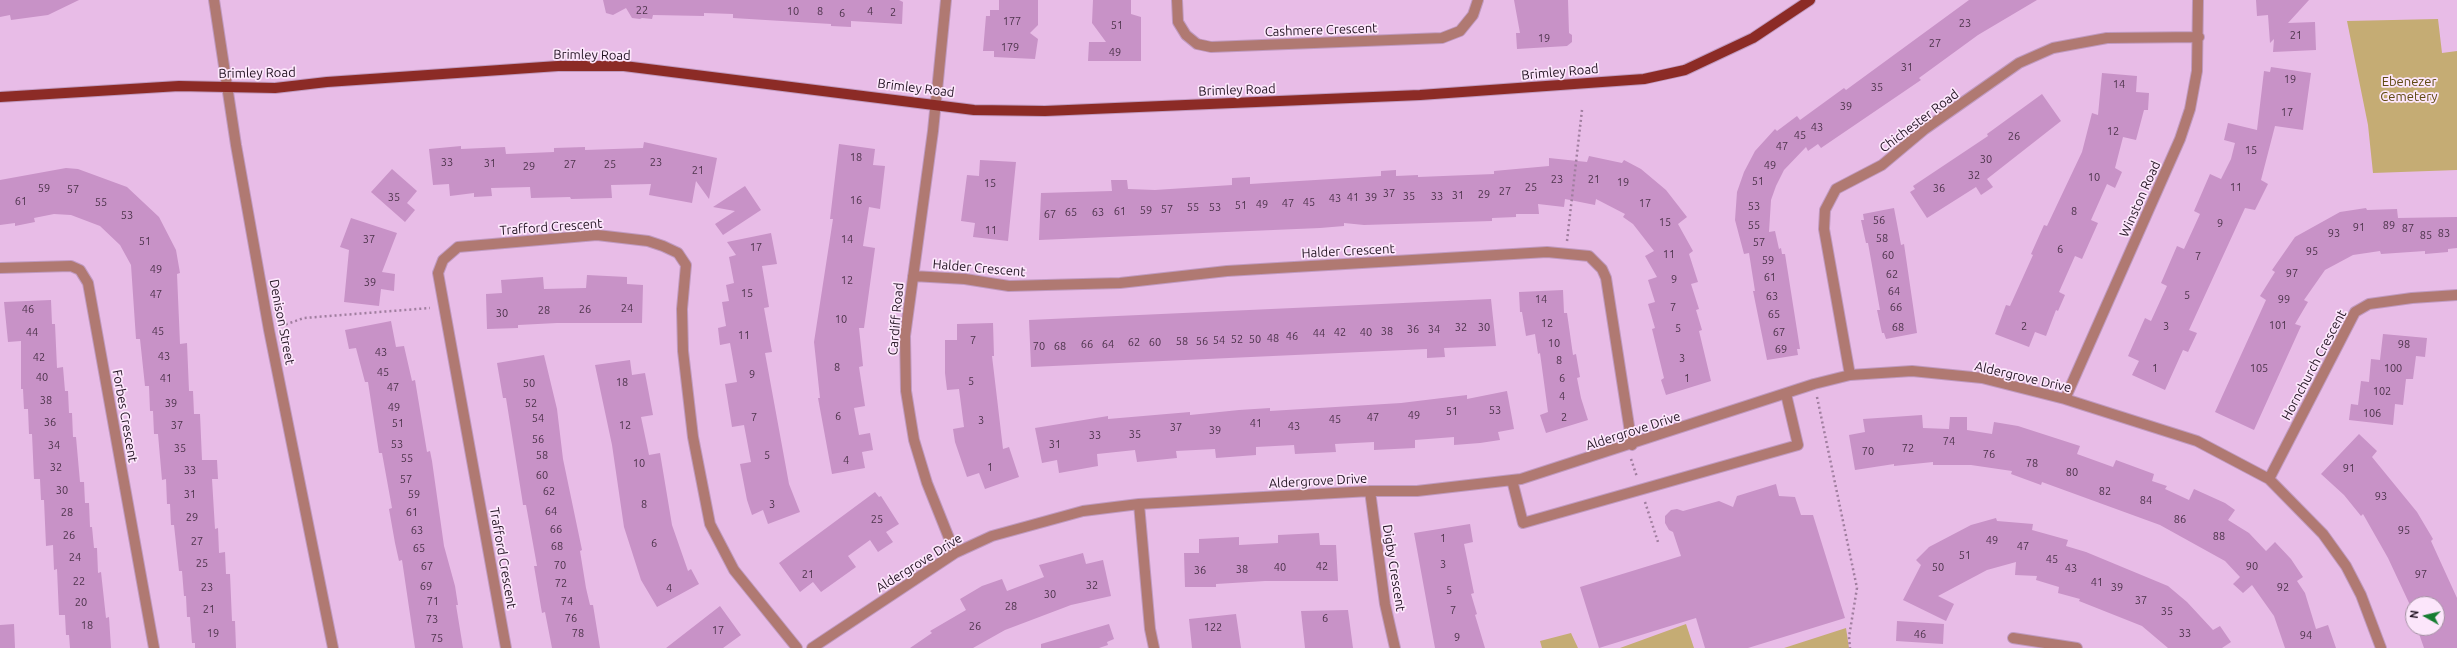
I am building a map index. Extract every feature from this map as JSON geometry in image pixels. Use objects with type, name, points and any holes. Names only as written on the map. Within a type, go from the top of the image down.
[{"type":"main road","name":"Brimley Road","points":[[0,97],[179,86],[275,88],[326,82],[550,67],[624,66],[936,104],[974,110],[1045,111],[1420,95],[1644,79],[1685,70],[1753,38],[1810,0]]},
{"type":"street","name":"Denison Street","points":[[214,0],[227,87],[269,330],[333,648]]},
{"type":"street","name":"Cardiff Road","points":[[946,0],[936,104],[905,336],[906,391],[914,440],[927,483],[955,553]]},
{"type":"street","name":"Cashmere Crescent","points":[[1177,0],[1178,22],[1186,35],[1197,44],[1212,47],[1442,38],[1460,31],[1473,15],[1478,0]]},
{"type":"street","name":"Winston Road","points":[[2065,399],[2180,139],[2190,109],[2199,37],[2198,0]]},
{"type":"street","name":"Chichester Road","points":[[1850,375],[1824,229],[1825,210],[1836,189],[1882,164],[1925,129],[2019,63],[2053,48],[2107,38],[2199,37]]},
{"type":"street","name":"Trafford Crescent","points":[[506,648],[453,346],[443,307],[438,273],[443,260],[458,247],[596,235],[648,241],[678,253],[686,265],[682,309],[683,351],[694,444],[710,524],[734,570],[797,648]]},
{"type":"street","name":"Halder Crescent","points":[[913,276],[965,279],[1009,286],[1120,283],[1227,271],[1540,253],[1589,256],[1602,269],[1606,278],[1632,445]]},
{"type":"street","name":"Forbes Crescent","points":[[0,268],[71,266],[80,270],[88,283],[154,648]]},
{"type":"street","name":"Hornchurch Crescent","points":[[2269,479],[2355,312],[2369,304],[2412,298],[2457,295]]},
{"type":"street","name":"Aldergrove Drive","points":[[812,648],[955,553],[992,536],[1083,511],[1139,504],[1370,491],[1417,491],[1512,480],[1561,468],[1814,384],[1850,375],[1912,371],[1982,378],[2065,399],[2197,441],[2269,479],[2323,534],[2346,566],[2361,595],[2381,648]]},
{"type":"street","points":[[1512,480],[1523,523],[1798,446],[1786,394]]},
{"type":"street","name":"Digby Crescent","points":[[1370,491],[1385,604],[1395,648]]},
{"type":"street","points":[[1139,504],[1150,629],[1154,648]]},
{"type":"street","points":[[2013,638],[2077,648]]},
{"type":"path","points":[[1565,254],[1582,110]]},
{"type":"path","points":[[269,330],[304,318],[443,307]]},
{"type":"path","points":[[1814,384],[1857,588],[1849,637],[1850,648]]},
{"type":"green space","name":"Ebenezer Cemetery","points":[[2438,19],[2442,53],[2457,51],[2457,170],[2373,173],[2368,125],[2347,21]]},
{"type":"green space","points":[[1686,624],[1694,648],[1620,648]]},
{"type":"green space","points":[[1846,628],[1849,648],[1784,648]]},
{"type":"green space","points":[[1571,633],[1578,648],[1542,648],[1540,641]]},
{"type":"building","points":[[0,0],[79,0],[48,15],[11,20],[10,15],[0,17]]},
{"type":"building","points":[[603,0],[899,0],[903,2],[902,24],[851,21],[851,27],[831,26],[831,24],[733,18],[733,14],[704,13],[704,16],[653,15],[652,19],[640,19],[632,18],[626,8],[613,15],[606,13]]},
{"type":"building","points":[[999,0],[1038,0],[1038,25],[1030,33],[1038,39],[1035,59],[994,57],[994,51],[983,51],[986,16],[990,16],[990,10],[999,10]]},
{"type":"building","points":[[1093,0],[1131,0],[1131,14],[1141,17],[1141,61],[1088,61],[1089,42],[1106,42],[1092,23]]},
{"type":"building","points":[[1514,0],[1568,0],[1569,33],[1572,35],[1572,42],[1567,46],[1517,49],[1516,33],[1520,33]]},
{"type":"building","points":[[1969,0],[2037,0],[1978,35],[1919,78],[1921,80],[1821,148],[1818,144],[1808,151],[1806,147],[1784,170],[1771,200],[1769,232],[1775,231],[1779,249],[1781,248],[1782,254],[1785,254],[1800,349],[1797,349],[1798,355],[1767,360],[1753,291],[1755,291],[1749,253],[1744,254],[1735,220],[1737,192],[1744,172],[1755,151],[1775,129],[1777,131],[1797,116],[1800,120],[1844,88],[1846,90]]},
{"type":"building","points":[[2256,0],[2309,0],[2288,23],[2315,22],[2316,50],[2273,52],[2274,39],[2270,43],[2268,15],[2257,16]]},
{"type":"building","points":[[2271,67],[2311,73],[2303,130],[2275,126],[2261,180],[2268,184],[2255,210],[2245,208],[2189,330],[2197,333],[2188,352],[2183,350],[2165,390],[2132,375],[2139,361],[2128,356],[2145,318],[2151,321],[2167,286],[2161,283],[2177,246],[2184,249],[2200,214],[2194,211],[2210,174],[2221,179],[2231,159],[2235,143],[2224,140],[2228,123],[2257,130],[2264,71],[2270,72]]},
{"type":"building","points":[[2102,73],[2137,76],[2136,92],[2149,93],[2148,110],[2144,110],[2136,140],[2123,137],[2115,168],[2122,172],[2115,188],[2107,184],[2091,220],[2098,223],[2082,259],[2075,256],[2059,292],[2065,295],[2058,311],[2056,310],[2046,336],[2035,332],[2029,347],[1995,334],[2006,305],[2010,306],[2033,255],[2031,254],[2044,225],[2047,226],[2082,152],[2092,113],[2098,115]]},
{"type":"building","points":[[2042,94],[2061,121],[1987,179],[1993,187],[1981,195],[1976,187],[1927,218],[1910,192],[1915,189],[1913,186],[1988,136],[1987,134]]},
{"type":"building","points":[[644,142],[717,158],[709,199],[696,181],[692,203],[649,195],[651,184],[611,185],[612,198],[571,199],[570,197],[531,198],[530,187],[491,188],[492,196],[474,197],[474,193],[450,196],[449,184],[433,185],[429,149],[461,146],[461,149],[505,147],[506,154],[554,152],[554,148],[585,147],[585,150],[643,148]]},
{"type":"building","points":[[839,144],[875,149],[873,165],[885,166],[880,209],[869,207],[863,246],[875,248],[864,328],[859,328],[863,366],[859,367],[865,406],[854,408],[859,435],[870,433],[873,450],[862,452],[865,468],[832,474],[818,398],[820,398],[814,342],[833,219],[830,219]]},
{"type":"building","points":[[1589,156],[1622,163],[1624,160],[1641,169],[1666,190],[1687,217],[1678,224],[1693,251],[1689,254],[1698,282],[1691,284],[1699,309],[1696,310],[1702,330],[1699,331],[1711,381],[1666,395],[1661,380],[1664,378],[1652,329],[1655,328],[1648,304],[1655,302],[1648,280],[1657,277],[1645,256],[1654,251],[1633,224],[1623,217],[1625,214],[1596,199],[1595,205],[1565,199],[1564,207],[1538,204],[1539,214],[1516,214],[1516,217],[1492,218],[1492,221],[1364,225],[1344,223],[1344,226],[1320,228],[1039,240],[1041,193],[1112,191],[1111,180],[1127,180],[1128,189],[1155,190],[1232,185],[1232,178],[1250,177],[1250,184],[1381,176],[1381,171],[1396,170],[1396,176],[1418,175],[1418,177],[1494,174],[1494,171],[1549,166],[1549,158],[1587,162]]},
{"type":"building","points":[[980,160],[1016,162],[1008,241],[973,237],[975,223],[961,221],[967,175],[979,176]]},
{"type":"building","points":[[66,168],[78,169],[127,187],[159,217],[176,250],[180,273],[177,274],[180,344],[187,343],[189,391],[193,391],[194,414],[200,414],[202,460],[217,460],[218,479],[212,479],[215,529],[218,528],[219,553],[225,552],[226,574],[230,574],[232,621],[235,621],[236,648],[195,648],[195,643],[192,643],[190,617],[187,617],[186,596],[184,596],[182,571],[179,571],[174,525],[171,525],[170,504],[167,504],[166,479],[162,480],[158,434],[154,434],[153,411],[150,411],[149,386],[145,386],[140,339],[136,339],[131,265],[120,245],[100,226],[71,215],[54,214],[34,218],[35,222],[15,226],[15,223],[0,225],[0,180]]},
{"type":"building","points":[[392,169],[417,191],[407,203],[415,210],[405,222],[371,192]]},
{"type":"building","points":[[745,186],[761,210],[723,235],[715,224],[735,211],[713,207]]},
{"type":"building","points":[[1894,208],[1901,245],[1904,244],[1917,333],[1886,339],[1884,333],[1882,333],[1877,310],[1880,310],[1868,243],[1866,243],[1861,220],[1864,220],[1863,214]]},
{"type":"building","points":[[2366,208],[2367,210],[2397,209],[2398,218],[2457,217],[2457,248],[2448,249],[2448,252],[2425,254],[2425,251],[2381,254],[2380,251],[2353,255],[2325,270],[2304,300],[2308,302],[2295,324],[2301,326],[2254,430],[2215,412],[2266,300],[2260,296],[2275,272],[2272,270],[2295,237],[2340,212]]},
{"type":"building","points":[[351,218],[397,233],[382,272],[395,274],[394,291],[381,289],[379,306],[344,302],[349,250],[340,247]]},
{"type":"building","points":[[771,233],[777,264],[762,266],[769,307],[764,308],[772,352],[765,353],[789,484],[800,512],[768,524],[763,510],[752,515],[747,500],[740,464],[751,462],[744,425],[732,427],[725,384],[737,382],[730,343],[720,345],[718,328],[726,326],[722,302],[729,301],[726,285],[734,283],[729,257],[736,255],[727,242]]},
{"type":"building","points":[[587,275],[627,277],[627,284],[643,285],[642,323],[557,323],[518,325],[518,328],[487,329],[486,294],[502,293],[501,280],[543,277],[544,289],[586,288]]},
{"type":"building","points":[[1563,290],[1564,313],[1567,313],[1573,355],[1576,354],[1580,377],[1577,378],[1588,420],[1546,433],[1540,415],[1548,412],[1540,353],[1538,354],[1535,334],[1526,336],[1522,312],[1520,312],[1519,292]]},
{"type":"building","points":[[1491,299],[1496,346],[1444,348],[1445,357],[1427,358],[1427,349],[1031,367],[1029,320]]},
{"type":"building","points":[[51,300],[52,324],[55,324],[57,368],[63,367],[65,391],[68,391],[69,413],[72,413],[73,437],[76,437],[80,482],[84,482],[85,503],[89,503],[90,527],[92,527],[94,548],[97,548],[98,573],[101,572],[106,618],[109,617],[111,648],[70,648],[69,635],[66,635],[65,615],[59,615],[57,569],[54,570],[53,545],[46,546],[44,500],[41,500],[40,479],[34,479],[32,434],[29,434],[28,409],[24,409],[23,389],[21,389],[21,341],[8,342],[4,302]]},
{"type":"building","points":[[391,321],[396,347],[404,346],[412,381],[415,380],[427,452],[430,451],[432,461],[444,546],[455,586],[458,605],[456,605],[463,648],[415,648],[402,560],[399,561],[395,543],[389,509],[392,508],[382,453],[379,453],[368,382],[365,382],[356,348],[349,349],[345,330]]},
{"type":"building","points":[[993,323],[994,356],[992,356],[1003,449],[1009,447],[1019,477],[985,489],[979,473],[967,477],[955,442],[953,429],[964,427],[959,389],[947,390],[945,373],[945,340],[957,340],[957,324]]},
{"type":"building","points":[[2383,334],[2427,338],[2425,357],[2416,356],[2413,379],[2406,379],[2403,405],[2395,404],[2393,425],[2349,420],[2351,404],[2358,405],[2361,381],[2369,382],[2371,359],[2380,360]]},
{"type":"building","points":[[544,355],[557,409],[563,459],[582,550],[580,551],[586,588],[590,605],[593,605],[600,648],[552,648],[545,612],[542,613],[534,566],[537,566],[526,505],[523,505],[506,398],[503,398],[497,363]]},
{"type":"building","points":[[630,360],[632,375],[645,373],[653,415],[641,417],[649,455],[660,453],[672,525],[688,571],[691,569],[699,584],[657,607],[641,580],[624,527],[612,445],[595,365]]},
{"type":"building","points":[[1507,391],[1514,429],[1498,432],[1500,440],[1480,443],[1454,445],[1454,437],[1415,440],[1415,448],[1374,450],[1374,442],[1335,444],[1336,452],[1295,454],[1294,445],[1256,447],[1256,455],[1216,458],[1215,449],[1176,451],[1177,458],[1137,462],[1135,450],[1097,454],[1098,466],[1059,473],[1057,460],[1042,463],[1035,428],[1108,416],[1108,419],[1190,412],[1190,415],[1270,408],[1270,411],[1401,403],[1467,395],[1467,399]]},
{"type":"building","points":[[1922,415],[1923,428],[1949,429],[1950,417],[1967,417],[1967,430],[1992,434],[1994,422],[2018,426],[2080,446],[2077,454],[2113,467],[2116,460],[2154,474],[2152,481],[2167,486],[2165,489],[2189,500],[2194,489],[2225,503],[2235,510],[2228,520],[2249,533],[2266,551],[2275,542],[2291,559],[2303,577],[2297,581],[2305,593],[2316,629],[2328,625],[2336,648],[2285,648],[2274,616],[2252,585],[2243,593],[2233,584],[2240,577],[2225,561],[2160,525],[2042,482],[2041,485],[2011,474],[2012,471],[1971,465],[1933,465],[1933,462],[1894,466],[1894,464],[1855,470],[1849,435],[1865,432],[1863,419]]},
{"type":"building","points":[[2359,434],[2377,451],[2372,457],[2417,512],[2433,539],[2431,541],[2457,598],[2457,648],[2424,648],[2420,636],[2445,636],[2445,596],[2406,596],[2388,558],[2363,514],[2361,516],[2344,495],[2321,474]]},
{"type":"building","points":[[1776,484],[1779,496],[1795,497],[1801,515],[1813,515],[1845,618],[1748,648],[1705,648],[1696,618],[1599,648],[1580,587],[1681,556],[1673,532],[1669,530],[1665,523],[1665,516],[1671,510],[1677,509],[1683,511],[1719,501],[1733,507],[1737,496]]},
{"type":"building","points":[[875,492],[879,497],[881,496],[899,524],[886,532],[893,542],[878,552],[870,540],[848,556],[856,567],[821,592],[813,582],[800,592],[779,563]]},
{"type":"building","points":[[1996,518],[1997,521],[2033,524],[2032,530],[2068,540],[2066,546],[2086,552],[2168,586],[2187,602],[2213,630],[2220,626],[2231,642],[2222,648],[2168,648],[2142,626],[2079,601],[2080,599],[2058,593],[2059,587],[2036,580],[2037,576],[2015,575],[2016,562],[1987,570],[1938,596],[1954,604],[1946,621],[1903,600],[1921,565],[1916,560],[1929,547],[1971,525]]},
{"type":"building","points":[[1470,524],[1473,542],[1464,544],[1474,593],[1471,594],[1477,614],[1475,615],[1485,648],[1435,648],[1414,533]]},
{"type":"building","points":[[1319,533],[1320,545],[1336,545],[1338,581],[1265,581],[1216,584],[1216,587],[1185,587],[1184,553],[1199,553],[1199,539],[1239,537],[1239,545],[1278,543],[1278,535]]},
{"type":"building","points":[[1083,553],[1086,564],[1103,560],[1111,596],[1071,605],[1005,630],[973,648],[910,648],[932,633],[930,631],[966,610],[960,599],[982,586],[1002,579],[1007,591],[1044,577],[1039,565]]},
{"type":"building","points":[[720,606],[741,635],[723,648],[666,648]]},
{"type":"building","points":[[1348,610],[1353,648],[1305,648],[1301,611]]},
{"type":"building","points":[[1236,614],[1241,648],[1192,648],[1189,619]]},
{"type":"building","points":[[1897,621],[1944,624],[1943,644],[1896,641]]},
{"type":"building","points":[[14,624],[15,648],[0,648],[0,625]]},
{"type":"building","points":[[1109,624],[1114,639],[1107,642],[1108,645],[1099,648],[1041,648],[1041,644]]}]
